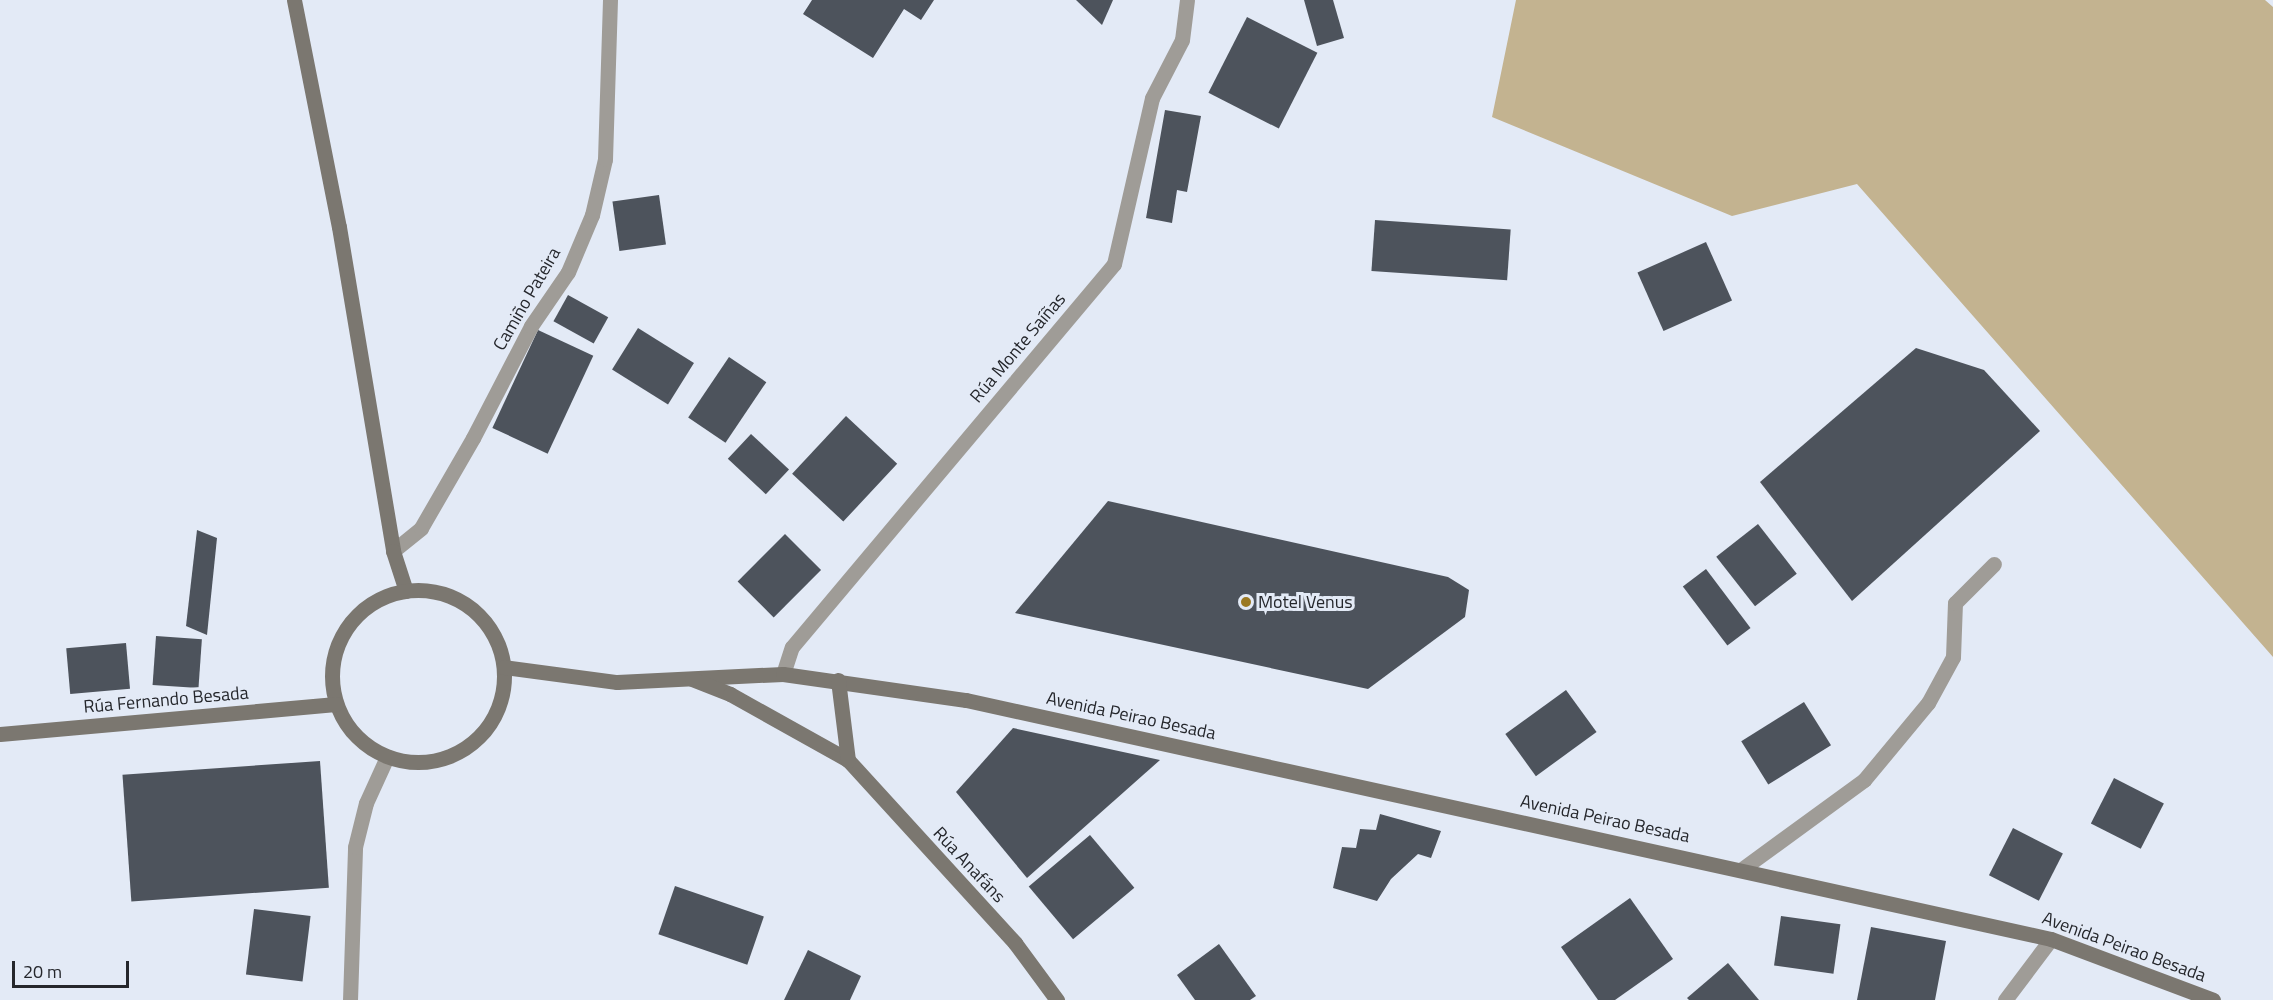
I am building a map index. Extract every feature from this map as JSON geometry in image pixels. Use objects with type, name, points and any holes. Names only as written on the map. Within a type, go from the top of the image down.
[{"type":"street","points":[[294,0],[341,237],[393,551],[406,591]]},
{"type":"street","name":"Camiño Pateira","points":[[393,551],[420,528],[473,438],[531,326],[568,272],[592,215],[605,159],[610,0]]},
{"type":"street","name":"Rúa Monte Saíñas","points":[[783,674],[792,647],[1114,264],[1152,98],[1182,39],[1187,0]]},
{"type":"street","points":[[1742,869],[1864,780],[1921,711],[1953,657],[1955,603],[1994,564]]},
{"type":"street","points":[[406,591],[442,594],[460,600],[482,617],[496,640],[504,667],[502,696],[491,723],[471,745],[435,760],[416,763],[387,757],[351,731],[336,704],[332,679],[335,654],[345,631],[361,612],[382,598],[406,591]]},
{"type":"street","name":"Avenida Peirao Besada","points":[[504,667],[617,682],[783,674],[978,702],[2051,939],[2213,1000]]},
{"type":"street","name":"Rúa Anafáns","points":[[686,677],[730,694],[848,760],[1015,944],[1057,1000]]},
{"type":"street","points":[[838,681],[848,760]]},
{"type":"street","name":"Rúa Fernando Besada","points":[[0,734],[336,704]]},
{"type":"street","points":[[350,1000],[355,847],[366,803],[387,757]]},
{"type":"street","points":[[2005,1000],[2051,939]]},
{"type":"shaded area","points":[[1516,0],[2265,0],[2273,7],[2273,657],[1857,184],[1732,216],[1492,117]]},
{"type":"building","points":[[812,0],[934,0],[921,20],[904,9],[873,58],[803,14]]},
{"type":"building","points":[[1076,0],[1113,0],[1102,25]]},
{"type":"building","points":[[1304,0],[1333,0],[1344,38],[1317,46]]},
{"type":"building","points":[[1247,17],[1317,53],[1279,129],[1208,93]]},
{"type":"building","points":[[1165,110],[1201,116],[1187,192],[1177,190],[1172,223],[1146,218]]},
{"type":"building","points":[[659,195],[666,245],[619,251],[612,202]]},
{"type":"building","points":[[1375,220],[1511,229],[1507,280],[1371,271]]},
{"type":"building","points":[[1706,242],[1732,300],[1664,331],[1637,273]]},
{"type":"building","points":[[568,295],[608,317],[594,344],[553,321]]},
{"type":"building","points":[[638,328],[694,363],[668,405],[612,370]]},
{"type":"building","points":[[538,330],[593,356],[548,454],[492,428]]},
{"type":"building","points":[[1916,348],[1984,370],[2040,431],[1852,601],[1760,482]]},
{"type":"building","points":[[729,357],[766,382],[725,443],[688,418]]},
{"type":"building","points":[[846,416],[897,464],[843,522],[792,474]]},
{"type":"building","points":[[751,434],[789,469],[766,494],[728,459]]},
{"type":"building","name":"Motel Venus","points":[[1108,501],[1448,577],[1469,590],[1465,617],[1368,689],[1015,613]]},
{"type":"building","points":[[1758,524],[1797,574],[1755,606],[1716,557]]},
{"type":"building","points":[[197,530],[217,538],[207,635],[186,626]]},
{"type":"building","points":[[785,534],[821,570],[774,617],[738,581]]},
{"type":"building","points":[[1706,569],[1751,628],[1727,646],[1683,586]]},
{"type":"building","points":[[156,636],[202,639],[198,688],[153,685]]},
{"type":"building","points":[[126,643],[130,689],[70,694],[66,648]]},
{"type":"building","points":[[1566,690],[1597,732],[1536,776],[1505,734]]},
{"type":"building","points":[[1804,702],[1831,745],[1768,784],[1741,741]]},
{"type":"building","points":[[1013,728],[1160,760],[1027,878],[956,792]]},
{"type":"building","points":[[320,761],[329,888],[131,902],[122,775]]},
{"type":"building","points":[[2114,778],[2164,803],[2141,849],[2091,823]]},
{"type":"building","points":[[1380,814],[1441,831],[1431,858],[1418,854],[1391,879],[1377,901],[1333,888],[1342,847],[1356,848],[1360,829],[1376,830]]},
{"type":"building","points":[[2013,828],[2063,853],[2039,901],[1989,875]]},
{"type":"building","points":[[1090,835],[1134,888],[1073,939],[1029,886]]},
{"type":"building","points":[[675,886],[764,917],[747,965],[658,934]]},
{"type":"building","points":[[1630,898],[1673,959],[1615,1000],[1598,1000],[1561,947]]},
{"type":"building","points":[[254,909],[311,916],[303,981],[246,975]]},
{"type":"building","points":[[1781,916],[1840,924],[1833,974],[1774,966]]},
{"type":"building","points":[[1871,927],[1946,941],[1935,1000],[1857,1000]]},
{"type":"building","points":[[1219,944],[1256,996],[1250,1000],[1195,1000],[1177,975]]},
{"type":"building","points":[[808,950],[861,976],[850,1000],[784,1000]]},
{"type":"building","points":[[1728,963],[1759,1000],[1689,1000],[1687,998]]},
{"type":"place","name":"Motel Venus","points":[[1246,602]]}]
